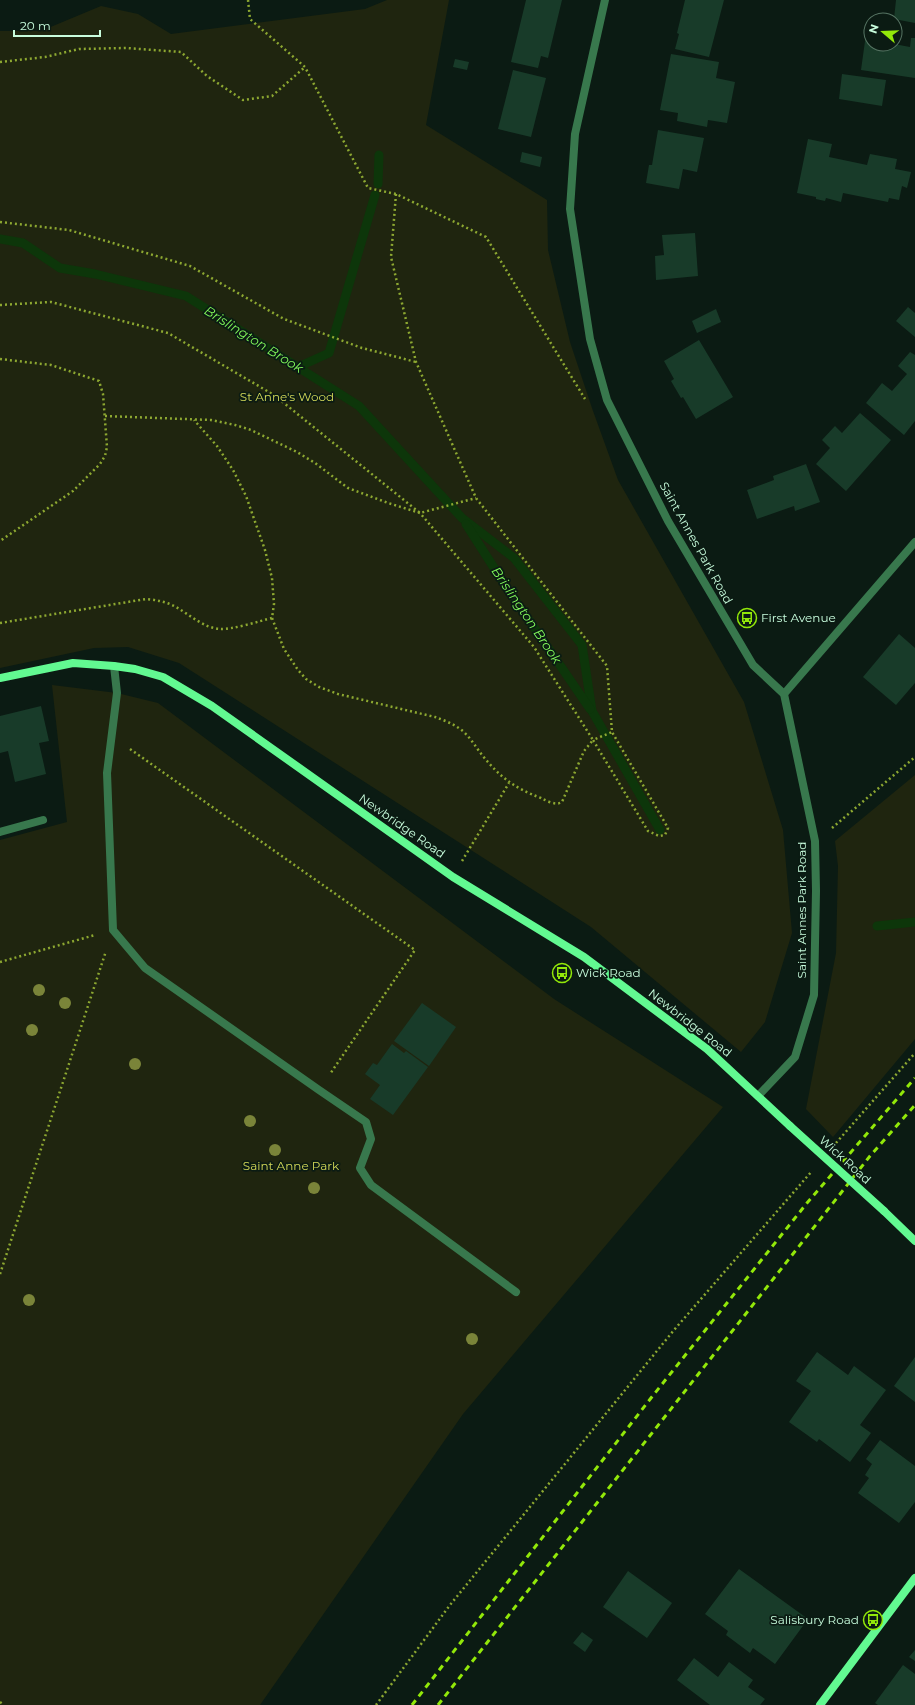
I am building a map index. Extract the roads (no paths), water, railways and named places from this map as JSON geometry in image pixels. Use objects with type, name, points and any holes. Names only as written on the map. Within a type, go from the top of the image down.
[{"type":"street","name":"Saint Annes Park Road","points":[[605,0],[575,134],[570,210],[590,339],[607,400],[668,521],[753,666],[784,694],[815,841],[816,890],[814,995],[795,1057],[758,1096]]},
{"type":"street","points":[[784,694],[915,542]]},
{"type":"street","name":"Newbridge Road","points":[[0,678],[73,663],[135,669],[164,677],[212,706],[453,877],[584,957],[707,1049],[758,1096]]},
{"type":"street","points":[[114,666],[117,693],[107,773],[113,930],[146,968],[366,1122],[371,1139],[360,1168],[371,1185],[516,1292]]},
{"type":"street","points":[[0,832],[43,820]]},
{"type":"street","name":"Wick Road","points":[[758,1096],[915,1241]]},
{"type":"street","points":[[820,1705],[915,1578]]},
{"type":"waterway","points":[[378,184],[379,155]]},
{"type":"waterway","points":[[298,367],[329,353],[375,195]]},
{"type":"waterway","name":"Brislington Brook","points":[[0,239],[23,243],[60,268],[95,274],[186,296],[359,406],[462,518],[514,558],[582,645],[592,711],[660,830]]},
{"type":"waterway","name":"Brislington Brook","points":[[466,524],[505,585],[590,709]]},
{"type":"waterway","name":"Brislington Brook","points":[[877,926],[915,922]]},
{"type":"railway","points":[[412,1705],[651,1398],[807,1203],[915,1078]]},
{"type":"railway","points":[[438,1705],[870,1156],[915,1105]]},
{"type":"place","name":"First Avenue","points":[[747,618]]},
{"type":"place","name":"Wick Road","points":[[562,973]]},
{"type":"place","name":"Salisbury Road","points":[[873,1620]]},
{"type":"park label","name":"St Anne's Wood","points":[[287,397]]},
{"type":"park label","name":"Saint Anne Park","points":[[291,1166]]}]
